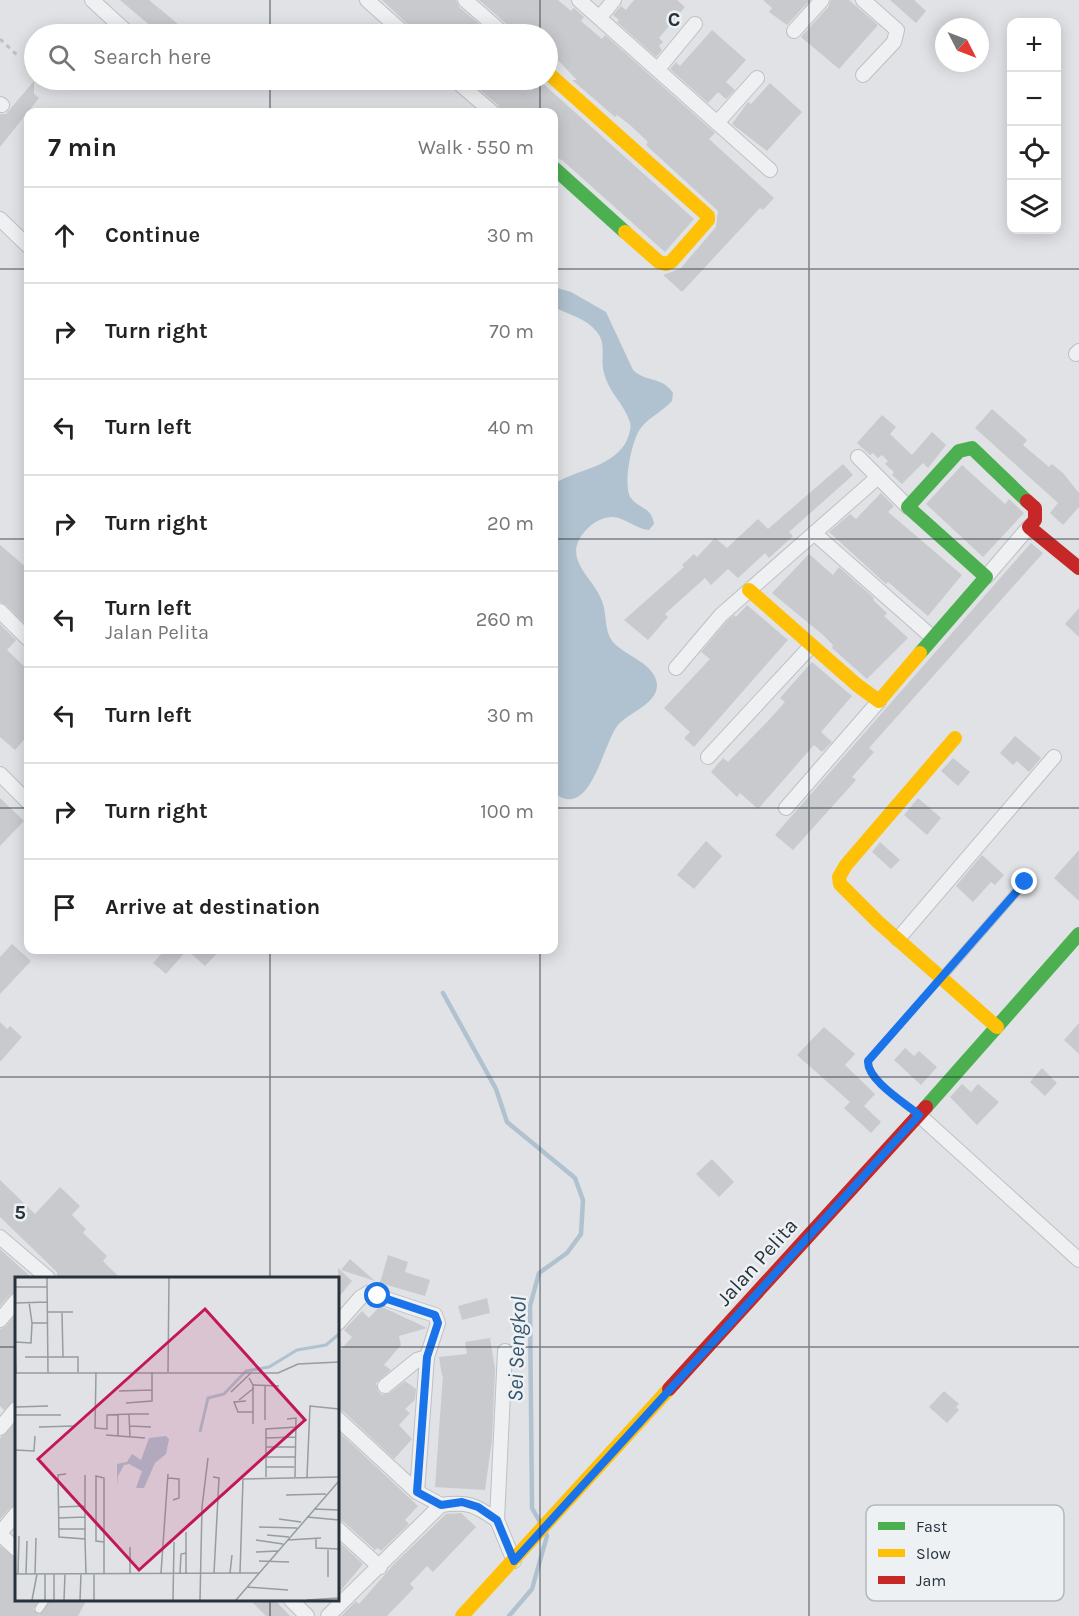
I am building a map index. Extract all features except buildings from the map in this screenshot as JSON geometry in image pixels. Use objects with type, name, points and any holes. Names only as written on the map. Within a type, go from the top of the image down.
[{"type":"street","points":[[92,0],[118,24]]},
{"type":"street","points":[[367,0],[394,24]]},
{"type":"street","points":[[465,0],[493,24]]},
{"type":"street","points":[[579,0],[770,171]]},
{"type":"street","points":[[600,17],[614,0]]},
{"type":"street","points":[[794,31],[822,0]]},
{"type":"street","points":[[863,0],[897,30],[894,42],[863,75]]},
{"type":"street","points":[[658,69],[695,24]]},
{"type":"street","points":[[717,123],[757,78]]},
{"type":"street","points":[[558,83],[708,216],[708,220],[672,261],[666,264],[658,262],[558,172]]},
{"type":"street","points":[[467,90],[487,108]]},
{"type":"street","points":[[0,219],[24,242]]},
{"type":"street","points":[[786,808],[1035,520],[1035,508],[972,448],[959,451],[908,507]]},
{"type":"street","points":[[858,457],[908,507],[986,577]]},
{"type":"street","points":[[676,668],[721,615],[878,477]]},
{"type":"street","points":[[1029,527],[1079,567]]},
{"type":"street","points":[[814,533],[932,637]]},
{"type":"street","points":[[749,590],[879,701]]},
{"type":"street","points":[[0,611],[24,635]]},
{"type":"street","points":[[708,757],[812,646]]},
{"type":"street","points":[[955,738],[858,850],[839,877],[840,884],[997,1027]]},
{"type":"street","points":[[898,939],[1054,757]]},
{"type":"street","points":[[0,774],[24,798]]},
{"type":"street","name":"Jalan Pelita","points":[[462,1616],[919,1115],[1079,934]]},
{"type":"street","points":[[919,1115],[1079,1260]]},
{"type":"street","points":[[0,1237],[42,1277]]},
{"type":"street","points":[[339,1322],[360,1298],[368,1293],[435,1315],[438,1323],[427,1357],[417,1492]]},
{"type":"street","points":[[0,1320],[15,1302]]},
{"type":"street","points":[[505,1351],[497,1520],[514,1561]]},
{"type":"street","points":[[386,1386],[417,1360],[427,1357]]},
{"type":"street","points":[[0,1428],[15,1409]]},
{"type":"street","points":[[339,1420],[417,1492],[441,1505],[462,1502],[478,1507],[497,1520]]},
{"type":"street","points":[[328,1616],[441,1505]]},
{"type":"street","points":[[15,1515],[0,1534],[15,1548]]},
{"type":"street","points":[[339,1530],[380,1567]]},
{"type":"street","points":[[293,1601],[307,1616]]},
{"type":"lane","points":[[941,978],[1025,882]]},
{"type":"lane","points":[[39,1610],[44,1601]]},
{"type":"path","points":[[0,39],[17,55]]},
{"type":"path","points":[[919,1115],[876,1080],[868,1067],[868,1061],[941,978]]},
{"type":"water","points":[[558,288],[571,292],[606,312],[633,370],[644,377],[664,384],[673,393],[672,401],[640,429],[629,463],[628,492],[634,502],[651,514],[654,524],[649,530],[616,517],[604,518],[587,529],[579,539],[576,549],[581,566],[602,601],[609,637],[617,646],[651,670],[657,684],[656,691],[648,702],[618,725],[587,789],[578,797],[567,799],[558,795],[558,482],[610,459],[625,444],[630,424],[624,409],[606,380],[600,337],[593,327],[558,309]]},
{"type":"waterway","name":"Sei Sengkol","points":[[443,993],[496,1089],[507,1122],[575,1178],[583,1200],[581,1234],[567,1253],[539,1273],[530,1306],[532,1508],[541,1524]]},
{"type":"waterway","name":"Sei Sengkol","points":[[509,1616],[532,1589],[547,1536],[545,1531]]},
{"type":"traffic: fast","points":[[558,172],[625,232]]},
{"type":"traffic: fast","points":[[920,653],[986,577],[908,507],[959,451],[972,448],[1027,501]]},
{"type":"traffic: fast","points":[[926,1107],[1079,934]]},
{"type":"traffic: slow","points":[[558,82],[708,216],[708,220],[672,261],[666,264],[659,262],[625,232]]},
{"type":"traffic: slow","points":[[749,590],[857,685],[879,701],[920,653]]},
{"type":"traffic: slow","points":[[955,738],[846,865],[839,877],[840,884],[878,922],[997,1027]]},
{"type":"traffic: slow","points":[[462,1616],[669,1389]]},
{"type":"traffic: jam","points":[[1027,501],[1035,508],[1035,520],[1029,527],[1079,568]]},
{"type":"traffic: jam","points":[[669,1389],[926,1107]]},
{"type":"route","points":[[378,1296],[435,1315],[438,1323],[427,1357],[417,1492],[441,1505],[462,1502],[478,1507],[497,1520],[514,1561],[919,1115],[876,1080],[868,1067],[868,1061],[1025,882]]}]
